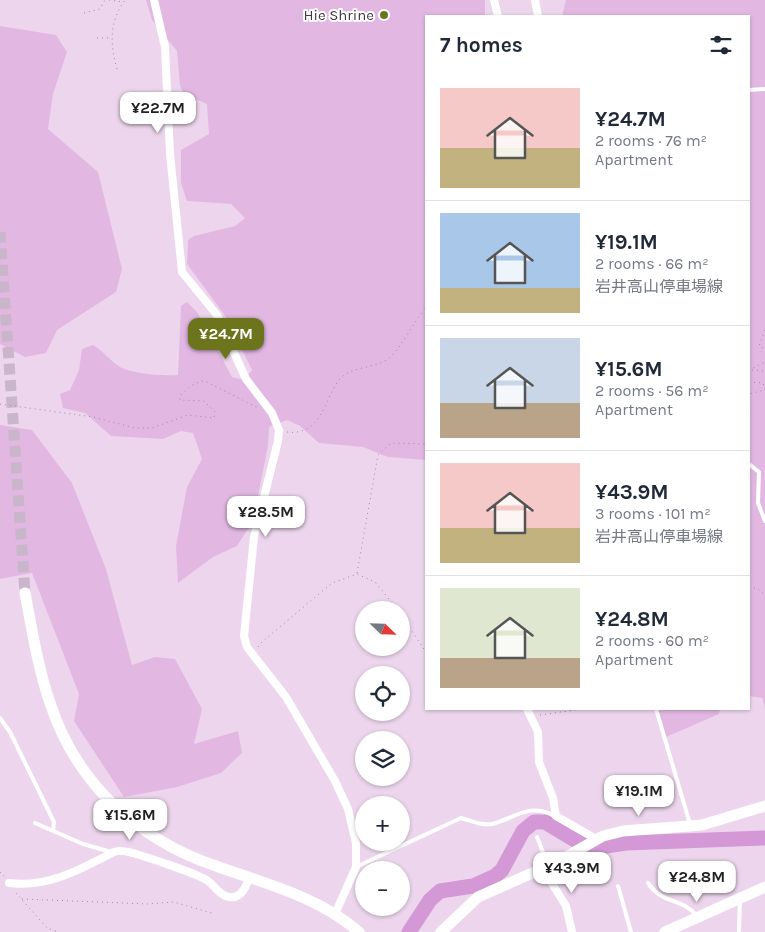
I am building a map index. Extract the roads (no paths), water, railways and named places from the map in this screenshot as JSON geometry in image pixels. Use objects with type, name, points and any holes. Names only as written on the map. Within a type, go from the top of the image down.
[{"type":"street","points":[[146,0],[154,3],[165,47],[170,154],[182,272],[217,315],[246,380],[265,403],[279,430],[278,441],[254,536],[243,627],[247,647],[286,697],[343,798],[348,809],[356,843],[356,861]]},
{"type":"street","points":[[494,0],[498,15]]},
{"type":"street","points":[[535,0],[538,15]]},
{"type":"street","points":[[25,593],[42,678],[50,705],[66,742],[89,779],[119,811],[150,836],[180,853],[289,890],[335,914],[359,932]]},
{"type":"street","points":[[528,710],[538,732],[538,762],[553,798],[556,816],[595,840]]},
{"type":"street","points":[[441,932],[478,897],[546,868],[595,840],[618,832],[690,827],[765,806]]},
{"type":"street","points":[[9,883],[37,883],[55,879],[87,867],[113,852],[136,854],[204,879],[229,898],[235,897],[243,891],[249,878]]},
{"type":"street","points":[[546,868],[566,906],[572,932]]},
{"type":"street","points":[[335,914],[355,869]]},
{"type":"street","points":[[665,932],[765,887]]},
{"type":"lane","points":[[750,90],[765,89]]},
{"type":"lane","points":[[750,465],[759,472],[758,503],[765,521]]},
{"type":"lane","points":[[656,710],[690,827]]},
{"type":"lane","points":[[0,718],[10,732],[54,822],[53,831]]},
{"type":"lane","points":[[369,861],[462,818],[483,825],[493,824],[514,814],[527,811],[545,810],[556,816]]},
{"type":"lane","points":[[34,824],[101,851],[113,852]]},
{"type":"lane","points":[[537,836],[546,868]]},
{"type":"lane","points":[[648,883],[660,897],[686,905],[698,917]]},
{"type":"lane","points":[[618,886],[631,932]]},
{"type":"lane","points":[[739,932],[740,898]]},
{"type":"waterway","points":[[409,932],[430,900],[440,891],[473,886],[495,876],[502,870],[523,831],[534,822],[545,822],[580,843],[593,848],[626,843],[765,838]]},
{"type":"tunnel","points":[[0,232],[25,593]]},
{"type":"place","name":"Hie Shrine","points":[[384,15]]}]
